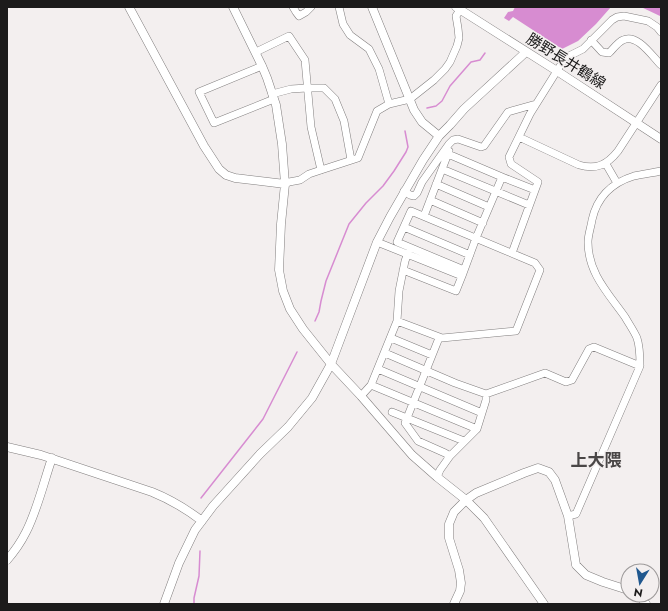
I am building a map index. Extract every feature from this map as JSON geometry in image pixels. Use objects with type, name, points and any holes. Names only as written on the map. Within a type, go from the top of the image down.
[{"type":"street","points":[[129,7],[204,146],[219,169],[226,175],[235,178],[285,184],[300,180],[310,174],[358,158],[377,112],[389,104],[410,98],[445,70],[450,62],[459,38],[456,16],[458,8]]},
{"type":"street","points":[[233,7],[256,52],[267,78],[276,106],[282,144],[285,184],[281,224],[279,270],[283,291],[290,309],[303,329],[331,364],[412,455],[466,500],[484,518],[544,604]]},
{"type":"street","points":[[293,7],[299,16],[311,7]]},
{"type":"street","points":[[339,7],[343,24],[350,36],[369,49],[379,69],[389,104]]},
{"type":"street","points":[[372,7],[414,110],[422,122],[439,136]]},
{"type":"street","name":"勝野長井鶴線","points":[[458,8],[661,139]]},
{"type":"street","points":[[512,253],[538,182],[511,164],[509,157],[536,104],[557,71],[566,58],[583,48],[617,17],[624,16],[648,21],[657,27],[661,32]]},
{"type":"street","points":[[256,52],[290,36],[305,60],[312,128],[321,170]]},
{"type":"street","points":[[591,40],[602,52],[609,52],[624,39],[632,38],[638,40],[661,65]]},
{"type":"street","points":[[164,604],[179,563],[195,530],[213,506],[260,454],[288,426],[312,398],[331,364],[377,242],[423,160],[439,136],[464,109],[526,52]]},
{"type":"street","points":[[262,66],[199,92],[214,123],[291,89],[324,88],[334,99],[344,121],[350,160]]},
{"type":"street","points":[[519,137],[579,165],[589,168],[606,164],[618,151],[661,85]]},
{"type":"street","points":[[404,192],[414,196],[417,194],[422,182],[453,140],[458,139],[481,147],[484,146],[508,112],[536,104]]},
{"type":"street","points":[[424,216],[453,140]]},
{"type":"street","points":[[448,154],[535,190]]},
{"type":"street","points":[[606,164],[617,183]]},
{"type":"street","points":[[442,169],[530,205]]},
{"type":"street","points":[[568,516],[576,514],[640,366],[638,339],[603,288],[594,271],[588,240],[594,213],[600,200],[611,187],[617,183],[634,176],[661,171]]},
{"type":"street","points":[[403,270],[456,291],[476,238],[502,177]]},
{"type":"street","points":[[436,184],[489,207]]},
{"type":"street","points":[[430,200],[483,223]]},
{"type":"street","points":[[397,321],[439,338],[516,331],[540,270],[535,263],[411,210],[398,242],[463,273]]},
{"type":"street","points":[[404,227],[470,255]]},
{"type":"street","points":[[377,242],[463,273]]},
{"type":"street","points":[[361,396],[371,385],[397,321],[399,291],[408,253]]},
{"type":"street","points":[[391,338],[432,355]]},
{"type":"street","points":[[439,338],[405,423],[418,441],[450,456]]},
{"type":"street","points":[[385,353],[455,383],[486,394],[545,373],[566,382],[572,380],[589,349],[594,347],[640,366]]},
{"type":"street","points":[[378,369],[482,413]]},
{"type":"street","points":[[371,385],[477,429]]},
{"type":"street","points":[[437,477],[450,456],[477,429],[486,400],[486,394]]},
{"type":"street","points":[[392,412],[464,441]]},
{"type":"street","points":[[7,447],[52,458],[166,498],[177,503],[202,521]]},
{"type":"street","points":[[7,560],[19,545],[27,531],[52,458]]},
{"type":"street","points":[[454,604],[460,591],[461,584],[459,570],[449,538],[449,524],[454,512],[466,500],[476,493],[538,468],[549,472],[555,480],[568,516],[576,565],[586,574],[620,587]]},
{"type":"shaded area","points":[[515,7],[611,7],[578,41],[562,49],[513,17],[509,21],[504,18],[508,12],[513,11]]},
{"type":"shaded area","points":[[641,7],[661,7],[661,17],[660,16]]},
{"type":"waterway","points":[[427,108],[436,106],[442,101],[450,86],[471,62],[480,60],[485,53]]},
{"type":"waterway","points":[[315,321],[319,312],[326,281],[349,224],[366,203],[383,186],[406,152],[408,147],[405,131]]},
{"type":"waterway","points":[[201,498],[263,419],[297,352]]},
{"type":"waterway","points":[[194,604],[199,576],[200,551]]},
{"type":"district","name":"上大隈","points":[[596,460]]}]
